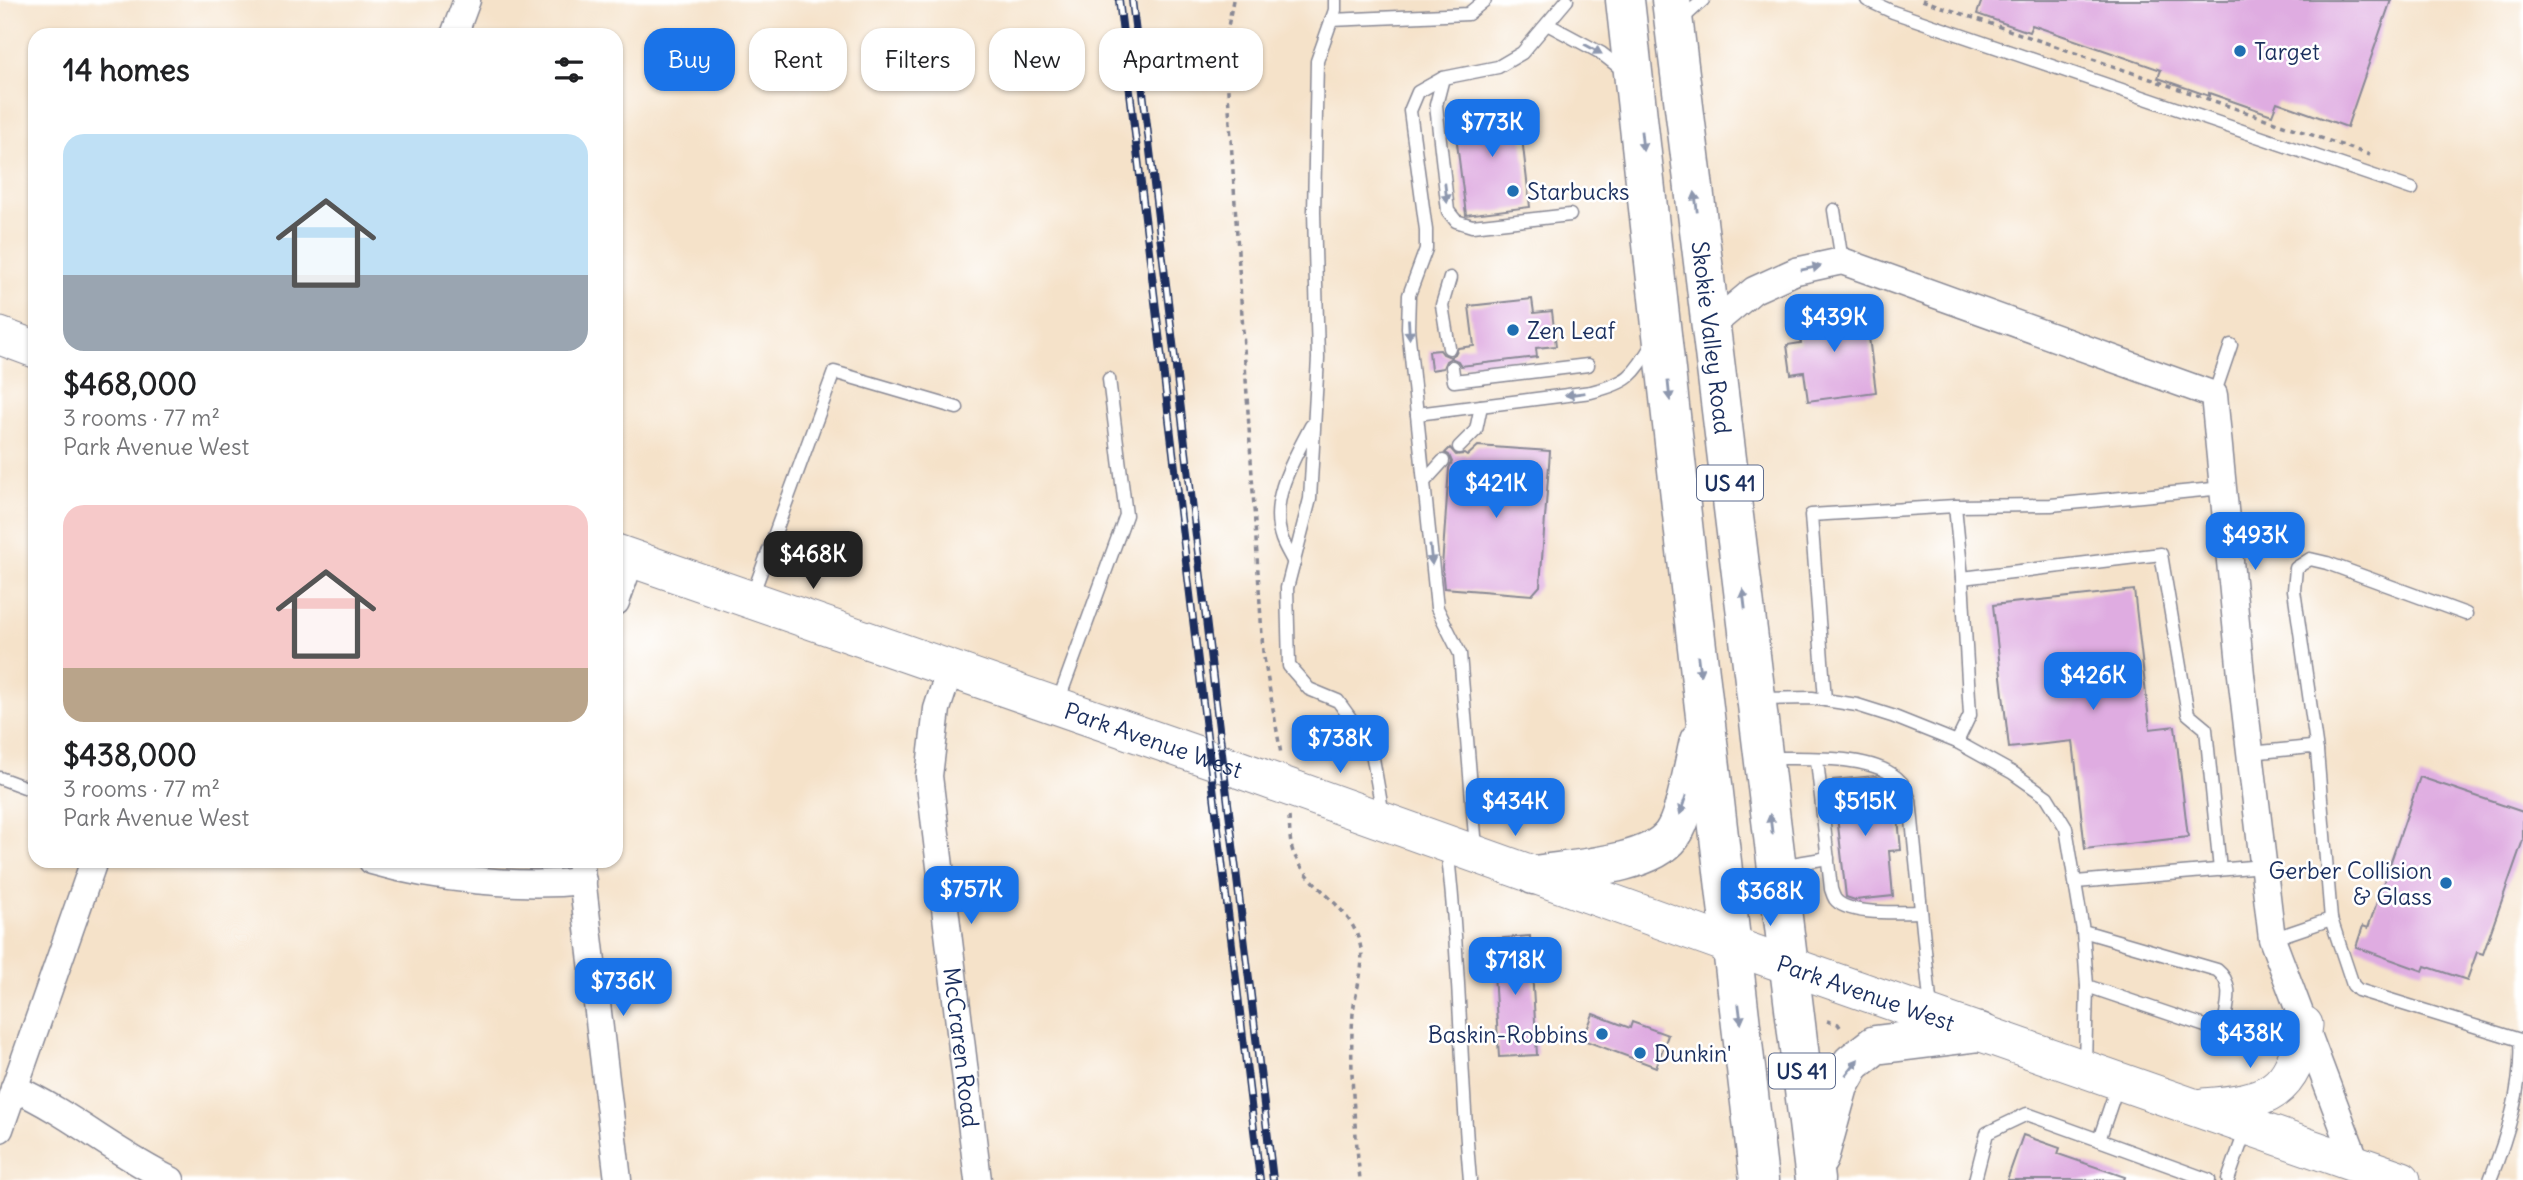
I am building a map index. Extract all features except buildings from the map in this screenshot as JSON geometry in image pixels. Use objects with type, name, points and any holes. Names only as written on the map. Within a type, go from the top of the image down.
[{"type":"highway","name":"Skokie Valley Road","points":[[1625,0],[1732,946]]},
{"type":"highway","name":"Skokie Valley Road","points":[[1673,13],[1788,965]]},
{"type":"highway","points":[[1535,875],[1639,858],[1658,849],[1673,834],[1685,800],[1705,715]]},
{"type":"highway","name":"US 41","points":[[1732,946],[1759,1180]]},
{"type":"highway","name":"US 41","points":[[1788,965],[1814,1178]]},
{"type":"highway","points":[[1814,1178],[1839,1086],[1852,1063],[1875,1045],[1980,1032]]},
{"type":"street","points":[[457,28],[467,0]]},
{"type":"street","points":[[1711,326],[1754,290],[1796,271],[1842,261],[2214,395],[2272,939],[2358,1172]]},
{"type":"street","points":[[0,336],[28,346]]},
{"type":"street","name":"Park Avenue West","points":[[624,556],[2194,1107],[2358,1172],[2402,1180]]},
{"type":"street","name":"McCraren Road","points":[[950,669],[937,709],[929,776],[978,1180]]},
{"type":"street","points":[[0,1129],[92,868]]},
{"type":"street","points":[[410,868],[474,880],[560,884],[581,871],[618,1180]]},
{"type":"street","points":[[2194,1107],[2236,1104],[2268,1095],[2287,1080],[2295,1064],[2304,1025]]},
{"type":"street","points":[[14,1088],[46,1103],[121,1153],[171,1180]]},
{"type":"lane","points":[[1335,0],[1335,10],[1317,61],[1314,212],[1318,358],[1310,499],[1287,588],[1289,666],[1309,689],[1338,701],[1371,747],[1384,822]]},
{"type":"lane","points":[[1466,0],[1468,14]]},
{"type":"lane","points":[[1331,20],[1468,14],[1485,0]]},
{"type":"lane","points":[[1470,1180],[1461,1015],[1460,654],[1437,608],[1408,328],[1409,295],[1426,249],[1426,230],[1410,111],[1418,92],[1443,78],[1497,67],[1522,52],[1567,0]]},
{"type":"lane","points":[[1673,13],[1703,0]]},
{"type":"lane","points":[[1867,0],[1893,12],[2412,188]]},
{"type":"lane","points":[[1547,24],[1601,52],[1635,80]]},
{"type":"lane","points":[[1443,78],[1436,105],[1448,211],[1456,220],[1472,226],[1570,215]]},
{"type":"lane","points":[[1833,210],[1842,261]]},
{"type":"lane","points":[[1449,348],[1442,305],[1450,278]]},
{"type":"lane","points":[[1417,414],[1591,392],[1616,385],[1635,373],[1662,328]]},
{"type":"lane","points":[[2214,395],[2231,345]]},
{"type":"lane","points":[[1452,367],[1454,380],[1588,365]]},
{"type":"lane","points":[[751,600],[834,372],[957,408]]},
{"type":"lane","points":[[1056,706],[1126,515],[1109,379]]},
{"type":"lane","points":[[1459,447],[1476,430],[1481,406]]},
{"type":"lane","points":[[1294,564],[1281,537],[1278,504],[1295,458],[1314,419]]},
{"type":"lane","points":[[1424,482],[1443,461]]},
{"type":"lane","points":[[1825,700],[1811,515],[1955,506],[2051,505],[2222,488]]},
{"type":"lane","points":[[1955,506],[1970,715],[1956,742]]},
{"type":"lane","points":[[1962,578],[2161,554],[2188,714],[2206,729],[2220,870]]},
{"type":"lane","points":[[2466,614],[2328,563],[2310,559],[2296,568],[2294,590],[2317,751],[2331,919],[2353,985],[2358,990],[2520,1040],[2520,1092],[2490,1180]]},
{"type":"lane","points":[[1756,699],[1825,700],[1857,705],[1956,742],[2047,797],[2066,828],[2083,932],[2087,986],[2085,1069]]},
{"type":"lane","points":[[2250,752],[2311,747],[2317,751]]},
{"type":"lane","points":[[1763,758],[1866,764],[1886,771],[1901,781],[1910,800],[1931,1015]]},
{"type":"lane","points":[[1817,760],[1831,889],[1835,900],[1845,907],[1862,910],[1921,912]]},
{"type":"lane","points":[[0,778],[28,789]]},
{"type":"lane","points":[[1777,866],[1828,858]]},
{"type":"lane","points":[[2076,882],[2263,866]]},
{"type":"lane","points":[[2272,939],[2331,919]]},
{"type":"lane","points":[[2083,932],[2217,970],[2226,977],[2230,994],[2224,1025],[2217,1030],[2087,986]]},
{"type":"lane","points":[[2098,1140],[2119,1081]]},
{"type":"lane","points":[[1975,1180],[1987,1133],[2026,1114],[2209,1180]]},
{"type":"lane","points":[[2228,1180],[2247,1126]]},
{"type":"path","points":[[1922,0],[2372,155]]},
{"type":"path","points":[[1824,1020],[1838,1024],[1844,1033]]},
{"type":"railway","points":[[1119,0],[1260,1180]]},
{"type":"railway","points":[[1132,0],[1273,1180]]},
{"type":"place","name":"Target","points":[[2240,51]]},
{"type":"place","name":"Starbucks","points":[[1513,191]]},
{"type":"place","name":"Zen Leaf","points":[[1513,330]]},
{"type":"place","name":"Gerber Collision & Glass","points":[[2446,883]]},
{"type":"place","name":"Baskin-Robbins","points":[[1602,1034]]},
{"type":"place","name":"Dunkin'","points":[[1640,1053]]}]
